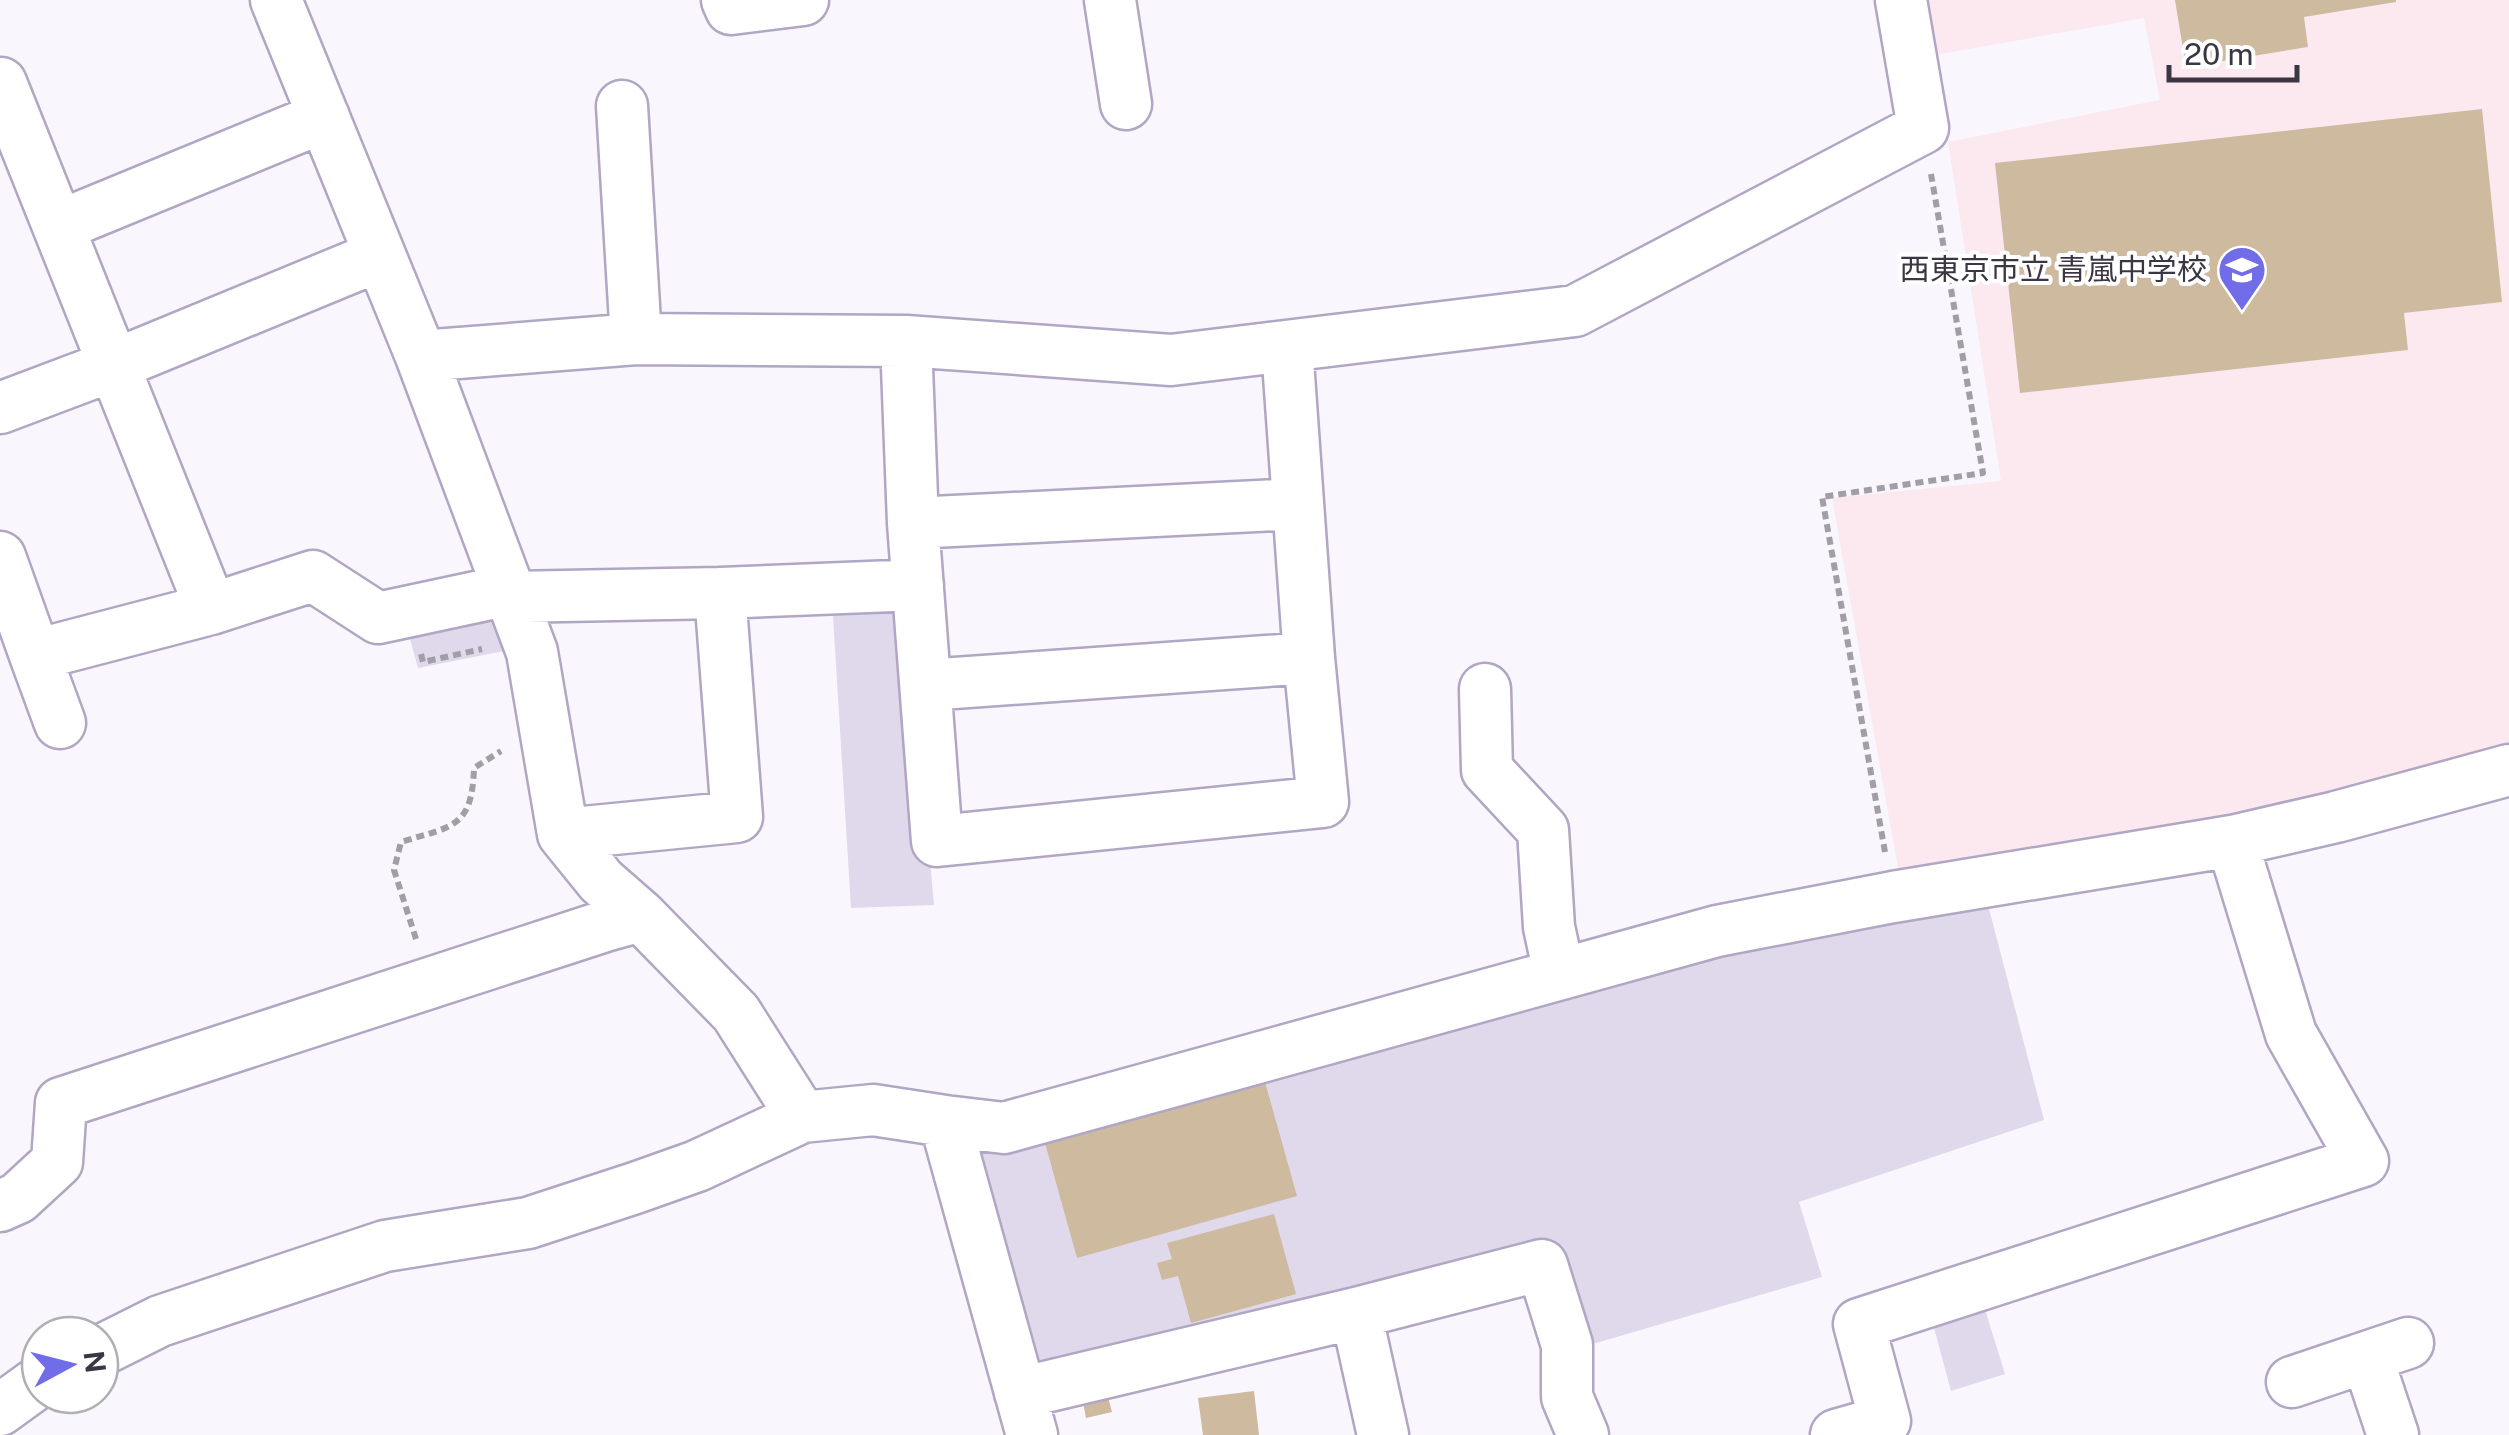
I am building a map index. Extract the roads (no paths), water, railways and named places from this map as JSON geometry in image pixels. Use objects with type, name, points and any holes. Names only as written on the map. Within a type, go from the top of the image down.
[{"type":"street","points":[[276,0],[420,356],[532,652],[563,834],[601,881],[736,1013],[802,1116]]},
{"type":"street","points":[[727,0],[731,10],[803,0]]},
{"type":"street","points":[[1110,0],[1126,104]]},
{"type":"street","points":[[420,356],[636,339],[906,341],[1171,360],[1574,311],[1922,128],[1901,0]]},
{"type":"street","points":[[1,84],[211,610]]},
{"type":"street","points":[[622,106],[636,339]]},
{"type":"street","points":[[59,226],[324,117]]},
{"type":"street","points":[[0,408],[379,256]]},
{"type":"street","points":[[906,341],[913,523],[937,842],[1323,802],[1287,347]]},
{"type":"street","points":[[913,523],[1298,504]]},
{"type":"street","points":[[0,556],[60,723]]},
{"type":"street","points":[[35,656],[211,610],[313,576],[378,618],[510,594],[720,593],[918,585]]},
{"type":"street","points":[[563,834],[737,817],[720,593]]},
{"type":"street","points":[[926,686],[1309,658]]},
{"type":"street","points":[[1474,712],[1487,770],[1542,830],[1549,927],[1559,973]]},
{"type":"street","points":[[120,1341],[160,1322],[385,1246],[528,1222],[635,1188],[697,1166],[802,1116],[873,1110],[1004,1128],[1717,931],[1894,897],[2232,841],[2509,770]]},
{"type":"street","points":[[1836,1435],[1885,1421],[1859,1324],[2363,1161],[2292,1034],[2232,841]]},
{"type":"street","points":[[0,1206],[18,1198],[58,1162],[61,1104],[641,916]]},
{"type":"street","points":[[945,1121],[1026,1414],[1356,1313],[1542,1264],[1567,1346],[1568,1397],[1583,1435]]},
{"type":"street","points":[[1356,1313],[1382,1435]]},
{"type":"street","points":[[2292,1382],[2387,1350],[2393,1435]]},
{"type":"place","name":"西東京市立 青嵐中学校","points":[[2242,312]]}]
